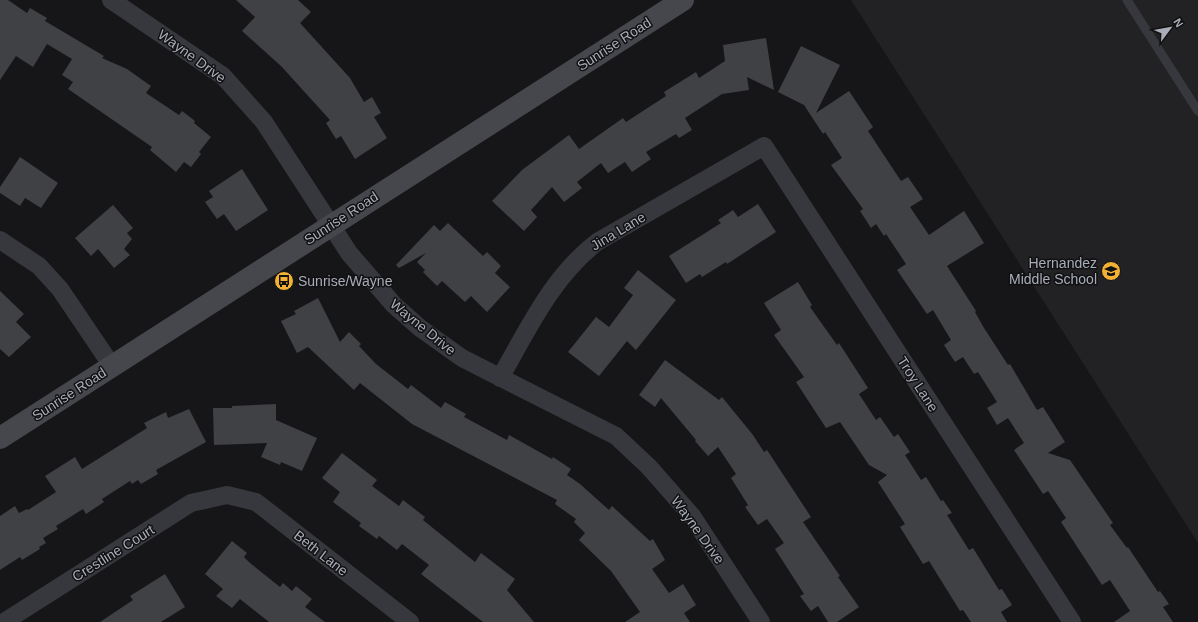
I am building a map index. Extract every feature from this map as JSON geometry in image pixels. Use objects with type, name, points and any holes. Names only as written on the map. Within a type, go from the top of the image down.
[{"type":"main road","name":"Sunrise Road","points":[[0,438],[683,0]]},
{"type":"street","name":"Wayne Drive","points":[[111,0],[223,76],[264,122],[349,254],[394,305],[420,328],[447,349],[500,378],[616,436],[649,467],[692,516],[761,622]]},
{"type":"street","name":"Jina Lane","points":[[500,378],[550,291],[560,277],[584,252],[597,242],[764,146]]},
{"type":"street","name":"Troy Lane","points":[[764,146],[1072,622]]},
{"type":"street","points":[[0,240],[39,266],[60,289],[112,366]]},
{"type":"street","name":"Crestline Court","points":[[4,622],[192,503],[227,495]]},
{"type":"street","name":"Beth Lane","points":[[227,495],[256,502],[410,622]]},
{"type":"lane","points":[[1127,0],[1198,111]]},
{"type":"shaded area","name":"Hernandez Middle School","points":[[851,0],[1198,0],[1198,543]]},
{"type":"building","points":[[0,0],[8,0],[27,13],[30,8],[47,18],[45,21],[104,56],[102,58],[127,69],[151,86],[146,93],[179,115],[182,111],[195,121],[194,123],[211,137],[199,152],[201,154],[191,167],[184,162],[176,172],[150,150],[152,147],[68,89],[73,82],[62,75],[72,59],[47,44],[33,67],[16,56],[0,80]]},
{"type":"building","points":[[236,0],[298,0],[311,12],[300,23],[350,78],[364,102],[372,97],[381,113],[374,117],[387,138],[355,159],[341,136],[336,139],[326,123],[330,120],[281,66],[242,31],[255,17]]},
{"type":"building","points":[[766,38],[774,90],[747,77],[749,90],[722,94],[685,118],[692,130],[679,138],[676,134],[646,152],[651,159],[632,172],[625,162],[608,173],[601,163],[577,182],[582,188],[564,202],[552,187],[531,210],[537,217],[524,231],[492,201],[522,170],[569,135],[579,149],[623,118],[626,122],[666,96],[664,92],[696,72],[699,78],[725,61],[723,45]]},
{"type":"building","points":[[801,46],[840,65],[816,113],[849,91],[873,127],[868,131],[901,181],[908,177],[923,199],[910,207],[929,235],[964,211],[984,243],[947,266],[976,311],[975,312],[984,328],[1008,365],[1010,364],[1037,410],[1043,407],[1065,442],[1048,453],[1070,460],[1113,523],[1110,525],[1127,548],[1128,547],[1158,592],[1160,591],[1169,604],[1163,607],[1173,622],[1114,622],[1130,611],[1110,580],[1102,585],[1061,522],[1066,518],[1048,491],[1043,494],[1014,450],[1024,443],[1008,418],[997,425],[987,408],[997,402],[978,372],[974,374],[963,357],[955,362],[944,345],[951,340],[933,310],[927,314],[897,270],[906,264],[886,234],[884,236],[876,224],[871,228],[860,211],[863,209],[831,165],[842,158],[825,132],[823,134],[804,105],[778,92]]},
{"type":"building","points":[[20,157],[58,183],[41,208],[25,198],[20,206],[0,193],[0,187]]},
{"type":"building","points":[[242,169],[268,210],[236,231],[224,214],[217,219],[205,202],[213,197],[209,191]]},
{"type":"building","points":[[758,204],[776,232],[727,264],[726,262],[702,277],[700,274],[686,283],[669,256],[721,223],[718,220],[733,210],[738,217]]},
{"type":"building","points":[[113,205],[133,228],[127,233],[132,239],[124,249],[130,255],[114,268],[98,249],[91,256],[75,238]]},
{"type":"building","points":[[448,223],[483,256],[487,252],[501,266],[495,273],[510,287],[487,312],[471,296],[465,302],[442,281],[437,286],[423,272],[425,270],[417,262],[426,253],[399,268],[396,265],[434,225],[440,231]]},
{"type":"building","points":[[638,270],[676,300],[636,350],[627,341],[599,376],[568,352],[596,317],[609,327],[633,295],[624,288]]},
{"type":"building","points":[[798,282],[812,305],[810,307],[837,345],[839,343],[868,388],[859,394],[876,420],[880,417],[894,437],[898,434],[910,452],[905,455],[921,480],[926,477],[941,501],[943,500],[952,513],[947,515],[969,550],[973,548],[999,590],[1002,589],[1012,605],[1001,612],[1007,622],[971,622],[963,610],[960,611],[929,561],[923,564],[900,527],[905,524],[878,482],[887,475],[869,465],[840,422],[826,428],[796,382],[804,377],[774,335],[781,330],[764,303]]},
{"type":"building","points":[[0,291],[24,314],[16,322],[31,337],[9,357],[0,349]]},
{"type":"building","points":[[318,298],[340,342],[349,332],[361,344],[359,346],[376,364],[408,389],[411,385],[441,408],[445,402],[466,414],[464,417],[507,440],[509,435],[552,459],[553,457],[571,469],[567,475],[580,484],[609,510],[612,506],[650,541],[653,539],[665,560],[652,569],[669,593],[683,584],[696,605],[684,613],[690,622],[625,622],[640,612],[611,571],[579,540],[585,533],[574,522],[576,519],[555,504],[557,500],[412,424],[360,383],[354,390],[308,347],[297,353],[281,321],[296,314],[294,311]]},
{"type":"building","points":[[665,360],[719,400],[722,397],[753,435],[764,452],[767,450],[811,517],[803,522],[859,607],[837,622],[828,622],[818,606],[811,611],[800,596],[804,594],[775,549],[784,543],[767,519],[758,525],[745,507],[748,505],[731,478],[736,474],[718,447],[708,456],[661,398],[655,407],[639,395]]},
{"type":"building","points":[[276,404],[276,420],[317,438],[302,471],[281,462],[280,465],[261,457],[267,443],[214,445],[213,408],[232,408],[232,406]]},
{"type":"building","points":[[189,409],[206,442],[156,470],[158,474],[141,484],[138,480],[132,484],[130,481],[102,499],[104,502],[86,514],[83,509],[56,526],[58,529],[43,538],[46,543],[39,547],[40,549],[22,560],[20,557],[0,570],[0,516],[15,506],[19,513],[27,509],[28,510],[56,492],[45,476],[75,457],[82,469],[147,428],[144,423],[166,412],[168,418]]},
{"type":"building","points":[[342,453],[377,480],[372,486],[399,506],[403,500],[425,517],[423,520],[475,562],[481,553],[515,579],[507,590],[534,622],[483,622],[421,574],[429,565],[402,544],[397,550],[379,536],[377,539],[359,526],[361,523],[333,502],[340,492],[322,478]]},
{"type":"building","points":[[232,541],[247,553],[244,557],[250,563],[280,587],[283,583],[292,591],[296,586],[312,599],[305,607],[325,622],[269,622],[240,599],[232,608],[216,596],[223,589],[205,574]]},
{"type":"building","points":[[165,574],[185,607],[161,622],[100,622],[133,600],[130,596]]},
{"type":"place","name":"Hernandez Middle School","points":[[1111,271]]},
{"type":"place","name":"Sunrise/Wayne","points":[[284,281]]}]
